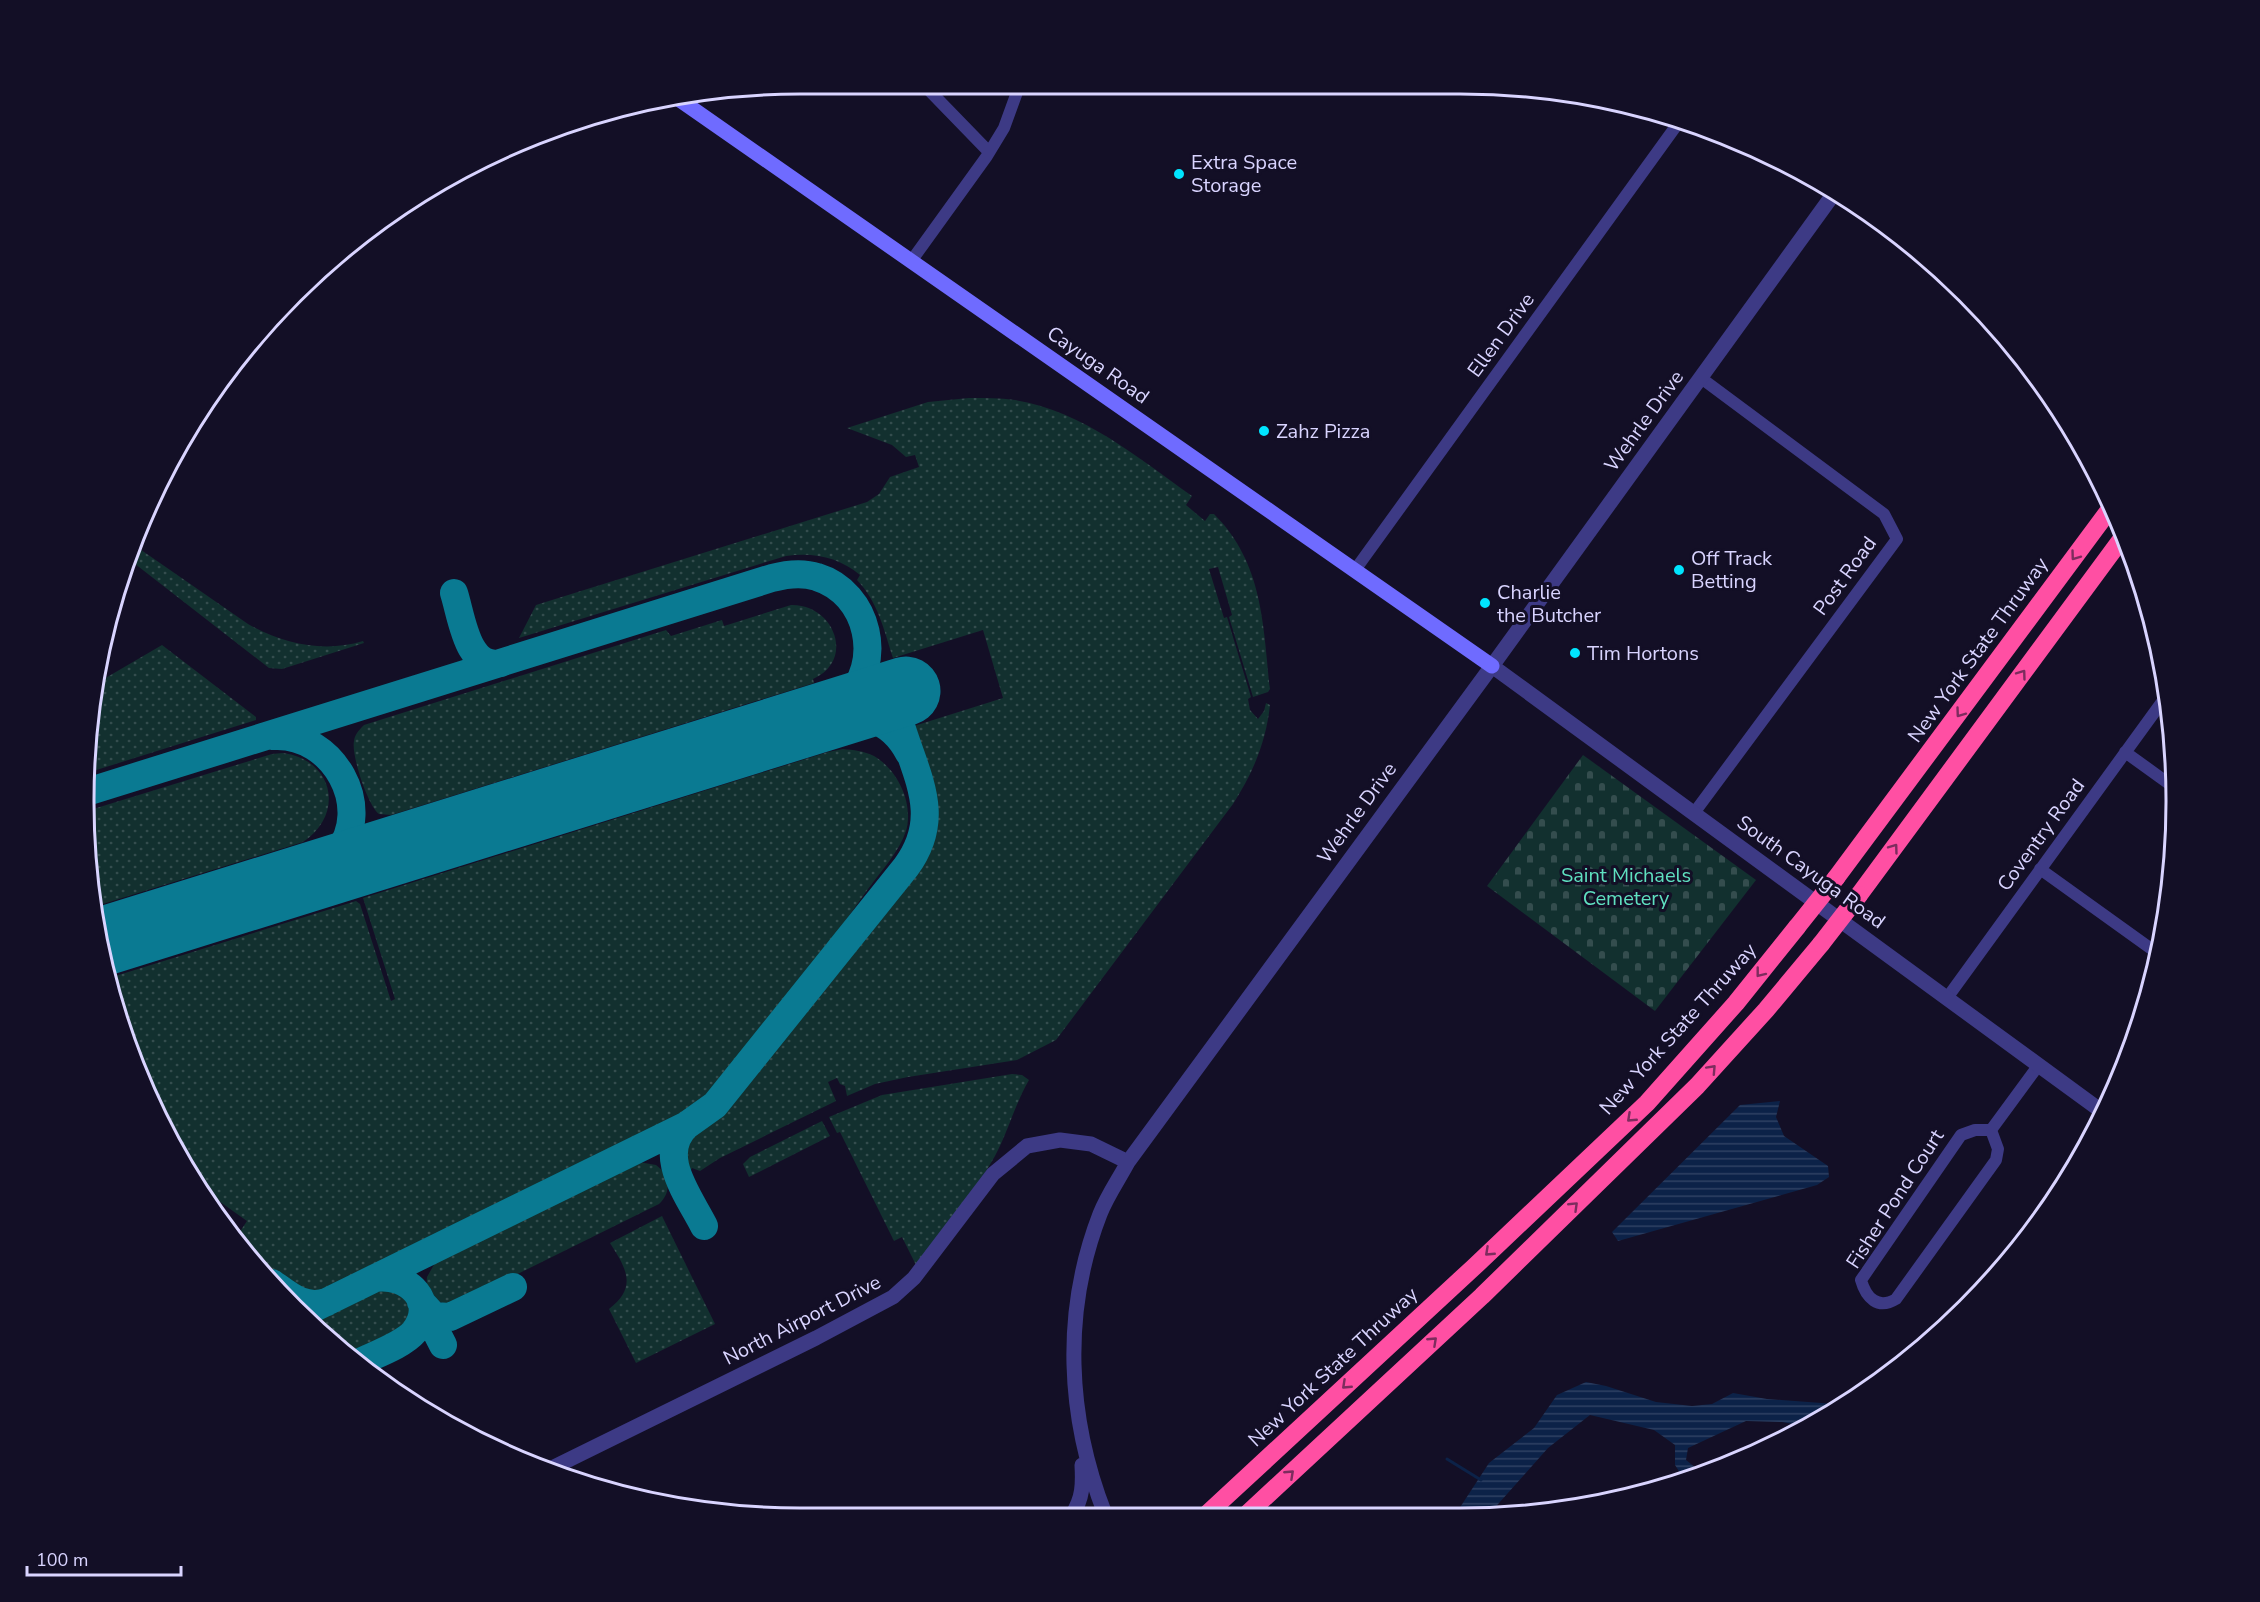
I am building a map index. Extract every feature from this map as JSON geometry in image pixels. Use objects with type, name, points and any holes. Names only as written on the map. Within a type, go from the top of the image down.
[{"type":"highway","name":"New York State Thruway","points":[[1213,1508],[1647,1103],[1736,1003],[1836,878],[2105,516]]},
{"type":"highway","points":[[1253,1508],[1482,1296],[1697,1086],[1766,1010],[1859,895],[2117,545]]},
{"type":"main road","name":"Cayuga Road","points":[[686,104],[1492,666]]},
{"type":"street","points":[[933,94],[989,152]]},
{"type":"street","points":[[912,260],[989,152],[1004,128],[1016,94]]},
{"type":"street","name":"Ellen Drive","points":[[1355,570],[1674,129]]},
{"type":"street","name":"Wehrle Drive","points":[[1102,1508],[1081,1438],[1073,1380],[1074,1314],[1086,1254],[1100,1212],[1128,1162],[1492,666],[1829,200]]},
{"type":"street","name":"Post Road","points":[[1694,813],[1897,539],[1884,514],[1701,378]]},
{"type":"street","name":"South Cayuga Road","points":[[1492,666],[2096,1107]]},
{"type":"street","name":"Coventry Road","points":[[1947,998],[2159,706]]},
{"type":"street","points":[[2125,752],[2165,781]]},
{"type":"street","points":[[2040,869],[2150,948]]},
{"type":"street","points":[[1991,1130],[2038,1066]]},
{"type":"street","name":"Fisher Pond Court","points":[[1991,1130],[1998,1149],[1996,1160],[1896,1299],[1888,1304],[1880,1304],[1872,1299],[1864,1290],[1861,1280],[1961,1135],[1991,1130]]},
{"type":"street","name":"North Airport Drive","points":[[559,1464],[844,1324],[893,1297],[914,1278],[993,1174],[1027,1146],[1060,1140],[1091,1144],[1128,1162]]},
{"type":"street","points":[[1076,1508],[1083,1490],[1081,1438]]},
{"type":"green space","points":[[969,398],[1015,400],[1064,414],[1086,425],[1130,451],[1192,496],[1186,505],[1205,521],[1210,514],[1214,514],[1230,533],[1242,553],[1258,596],[1270,689],[1268,692],[1253,697],[1229,617],[1232,615],[1218,567],[1209,569],[1224,618],[1227,617],[1251,697],[1248,699],[1250,710],[1258,719],[1266,703],[1270,705],[1258,757],[1233,804],[1056,1040],[1017,1060],[908,1077],[875,1084],[847,1096],[845,1086],[840,1084],[837,1078],[828,1082],[836,1101],[720,1158],[700,1171],[692,1168],[691,1170],[683,1156],[686,1144],[733,1103],[926,859],[937,832],[937,808],[933,785],[914,726],[1003,698],[983,630],[893,658],[875,607],[857,580],[860,575],[834,560],[806,555],[786,556],[519,638],[536,605],[867,502],[879,494],[890,477],[919,467],[915,455],[906,457],[892,445],[847,428],[928,402]]},
{"type":"green space","points":[[141,550],[248,624],[275,637],[319,646],[348,645],[363,641],[364,643],[282,669],[269,668],[136,564]]},
{"type":"green space","points":[[791,605],[806,607],[819,613],[834,634],[836,647],[834,659],[826,670],[813,679],[814,683],[391,815],[379,814],[365,791],[354,748],[355,736],[364,725],[666,630],[671,636],[722,620],[724,626]]},
{"type":"green space","points":[[162,645],[256,717],[256,720],[95,770],[106,678]]},
{"type":"green space","points":[[843,749],[862,752],[883,762],[897,779],[906,799],[908,821],[906,831],[889,861],[831,940],[714,1088],[690,1110],[317,1294],[305,1292],[270,1267],[240,1231],[247,1221],[219,1201],[189,1154],[167,1113],[132,1028],[117,976],[356,901],[360,904],[391,1001],[395,999],[363,898]]},
{"type":"green space","points":[[283,753],[300,758],[314,766],[323,777],[328,790],[329,803],[325,817],[316,830],[303,842],[103,904],[94,809],[272,754]]},
{"type":"green space","name":"Saint Michaels Cemetery","points":[[1583,755],[1756,880],[1655,1011],[1487,886]]},
{"type":"green space","points":[[1012,1074],[1022,1075],[1029,1080],[1000,1147],[967,1198],[916,1265],[902,1237],[894,1241],[840,1132],[837,1133],[829,1117],[882,1095]]},
{"type":"green space","points":[[822,1121],[830,1136],[749,1177],[743,1164],[750,1157]]},
{"type":"green space","points":[[639,1162],[656,1165],[667,1179],[666,1194],[659,1204],[455,1305],[438,1301],[430,1294],[427,1277],[436,1261]]},
{"type":"green space","points":[[662,1216],[715,1324],[636,1363],[609,1309],[624,1293],[626,1285],[621,1261],[610,1243]]},
{"type":"green space","points":[[384,1288],[401,1293],[407,1301],[410,1312],[401,1329],[381,1343],[359,1352],[320,1319]]},
{"type":"water","points":[[1780,1101],[1776,1117],[1784,1136],[1828,1166],[1829,1177],[1817,1185],[1618,1241],[1612,1232],[1740,1105]]},
{"type":"water","points":[[1586,1382],[1656,1402],[1692,1406],[1712,1404],[1733,1393],[1767,1399],[1827,1403],[1792,1424],[1746,1421],[1688,1448],[1686,1460],[1695,1467],[1679,1472],[1675,1465],[1675,1445],[1654,1430],[1590,1415],[1548,1448],[1496,1506],[1460,1508],[1489,1463],[1534,1428],[1557,1395]]},
{"type":"waterway","points":[[1447,1459],[1481,1480]]},
{"type":"taxiway","points":[[94,790],[772,578],[800,574],[811,575],[835,585],[849,598],[866,631],[867,650],[865,668],[857,686],[845,701],[828,712],[796,725]]},
{"type":"taxiway","points":[[454,593],[463,628],[473,651],[480,659],[490,663],[501,663]]},
{"type":"taxiway","points":[[821,719],[848,715],[872,719],[892,731],[909,753]]},
{"type":"taxiway","points":[[311,1310],[687,1125],[715,1105],[906,867],[917,849],[923,832],[924,799],[902,729]]},
{"type":"taxiway","points":[[274,736],[295,738],[314,747],[330,760],[342,776],[349,795],[351,815],[348,835],[337,854],[322,868],[291,883]]},
{"type":"taxiway","points":[[687,1125],[678,1136],[674,1149],[674,1162],[684,1189],[704,1226]]},
{"type":"taxiway","points":[[367,1359],[409,1337],[421,1321],[423,1310],[421,1300],[408,1285],[398,1280],[375,1278]]},
{"type":"taxiway","points":[[421,1302],[434,1316],[450,1317],[513,1287]]},
{"type":"taxiway","points":[[301,1301],[311,1304],[327,1302]]},
{"type":"taxiway","points":[[422,1304],[443,1345]]},
{"type":"runway","points":[[108,940],[906,691]]},
{"type":"place","name":"Extra Space Storage","points":[[1179,174]]},
{"type":"place","name":"Zahz Pizza","points":[[1264,431]]},
{"type":"place","name":"Off Track Betting","points":[[1679,570]]},
{"type":"place","name":"Charlie the Butcher","points":[[1485,603]]},
{"type":"place","name":"Tim Hortons","points":[[1575,653]]}]
